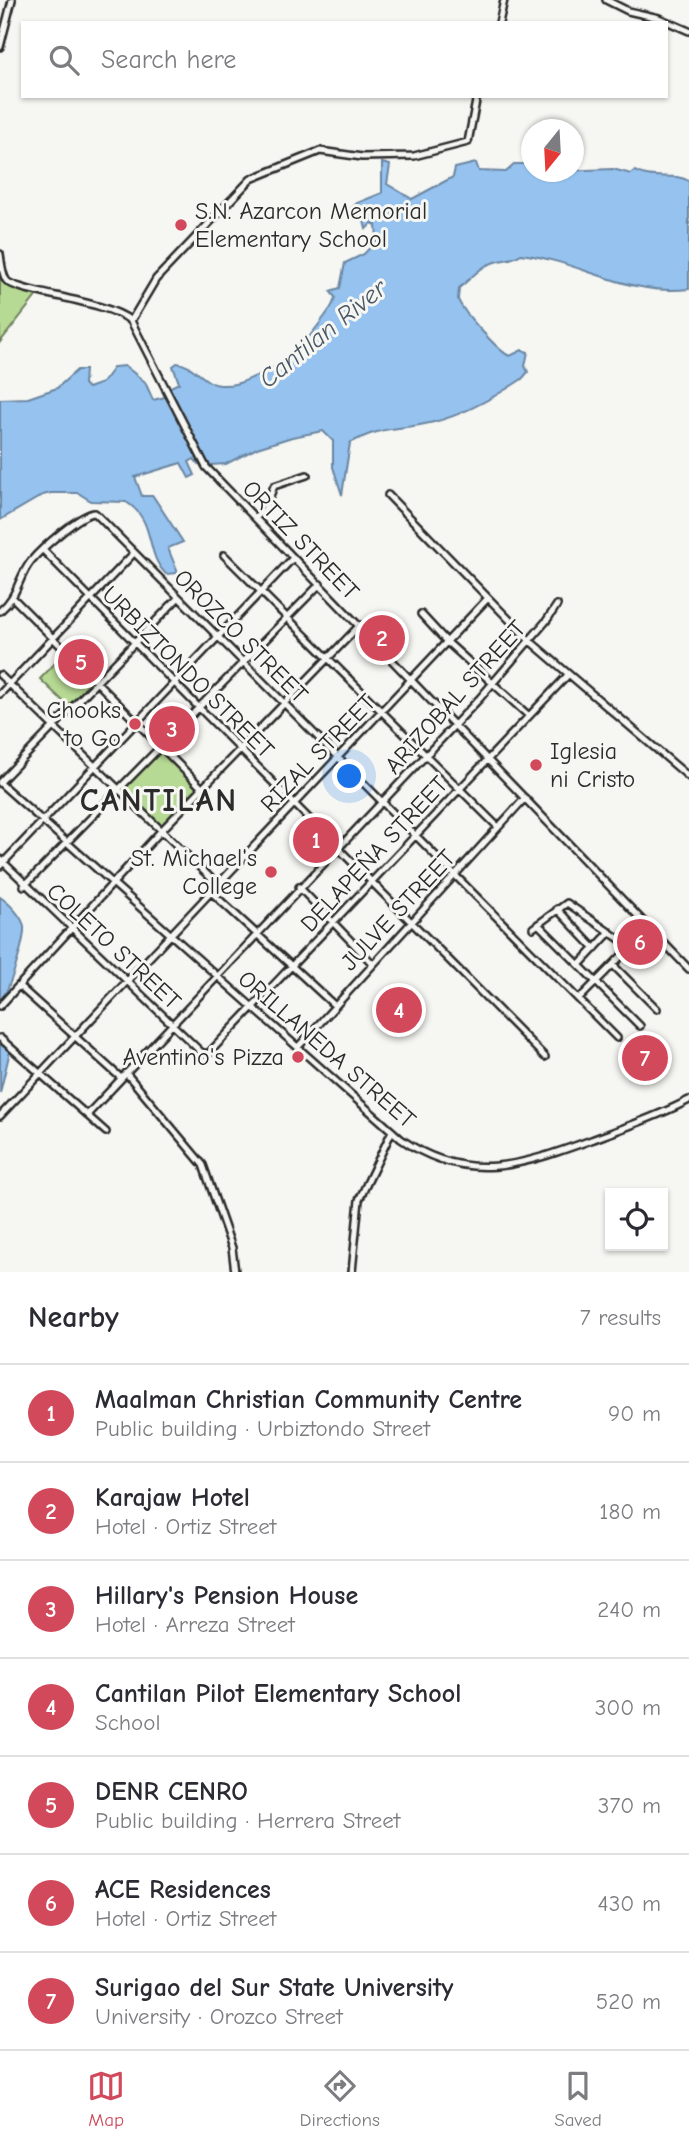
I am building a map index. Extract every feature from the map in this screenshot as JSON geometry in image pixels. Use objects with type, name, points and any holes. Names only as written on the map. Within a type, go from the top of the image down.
[{"type":"street","points":[[0,47],[12,0]]},
{"type":"street","points":[[499,21],[504,0]]},
{"type":"street","points":[[606,0],[628,11],[668,21],[689,31]]},
{"type":"street","points":[[0,254],[1,265],[10,284],[77,299],[120,313],[131,321],[156,279],[251,179],[320,151],[362,157],[414,156],[468,142],[477,98]]},
{"type":"street","name":"ORTIZ STREET","points":[[131,321],[203,463],[689,970]]},
{"type":"street","points":[[256,517],[264,511],[274,486],[307,475]]},
{"type":"street","points":[[388,495],[567,676],[689,777]]},
{"type":"street","name":"OROZCO STREET","points":[[43,550],[82,516],[91,513],[286,704],[617,1038]]},
{"type":"street","points":[[0,611],[14,599],[28,566],[43,550]]},
{"type":"street","name":"URBIZTONDO STREET","points":[[43,550],[545,1057]]},
{"type":"street","points":[[0,694],[133,554]]},
{"type":"street","points":[[224,555],[498,827]]},
{"type":"street","points":[[1,863],[95,769],[293,558]]},
{"type":"street","points":[[24,886],[159,745],[320,584]]},
{"type":"street","points":[[0,783],[178,598]]},
{"type":"street","name":"RIZAL STREET","points":[[0,1116],[170,932],[488,598]]},
{"type":"street","points":[[14,599],[203,789]]},
{"type":"street","name":"ARIZOBAL STREET","points":[[87,1115],[299,887],[456,724],[530,641],[557,605]]},
{"type":"street","points":[[421,614],[446,641],[529,716]]},
{"type":"street","points":[[0,1006],[160,832],[360,625]]},
{"type":"street","points":[[0,675],[116,790],[217,884]]},
{"type":"street","name":"DELAPEÑA STREET","points":[[206,1054],[294,966],[372,880],[567,676]]},
{"type":"street","name":"ORILLANEDA STREET","points":[[0,783],[392,1131],[411,1146],[432,1157],[467,1166],[497,1168],[530,1162],[689,1100]]},
{"type":"street","name":"JULVE STREET","points":[[298,1047],[409,922],[525,798]]},
{"type":"street","name":"COLETO STREET","points":[[1,863],[124,981],[206,1054]]},
{"type":"street","points":[[299,887],[372,963]]},
{"type":"street","points":[[210,891],[258,932],[334,1005]]},
{"type":"street","points":[[631,947],[568,903],[536,926],[580,964],[640,1026]]},
{"type":"street","points":[[557,909],[596,948]]},
{"type":"street","points":[[579,999],[649,928]]},
{"type":"street","points":[[580,964],[610,932]]},
{"type":"street","points":[[613,965],[657,1009]]},
{"type":"street","points":[[19,986],[123,1075],[203,1165],[232,1248],[235,1272]]},
{"type":"street","points":[[0,1038],[106,1132]]},
{"type":"street","points":[[352,1272],[359,1200],[392,1131]]},
{"type":"green space","points":[[0,276],[11,287],[37,295],[0,342]]},
{"type":"green space","points":[[62,656],[91,684],[69,707],[40,679]]},
{"type":"green space","points":[[159,750],[199,789],[161,827],[122,790]]},
{"type":"water","name":"Cantilan River","points":[[382,163],[390,165],[387,184],[412,199],[453,177],[455,168],[476,163],[479,171],[506,172],[515,164],[521,164],[521,182],[584,182],[584,170],[613,169],[631,174],[635,171],[649,176],[683,178],[689,181],[689,289],[646,288],[521,254],[485,266],[459,288],[458,299],[473,321],[505,353],[510,356],[522,350],[528,352],[525,366],[528,372],[522,379],[457,415],[422,425],[373,433],[350,443],[342,495],[333,467],[333,441],[323,431],[257,448],[226,464],[211,465],[206,461],[198,464],[194,459],[189,462],[195,475],[189,478],[181,463],[135,477],[142,496],[153,496],[183,542],[168,548],[178,573],[166,574],[159,566],[142,518],[126,502],[91,501],[78,493],[51,493],[0,520],[0,399],[28,398],[57,388],[77,370],[85,370],[84,384],[88,388],[102,383],[114,367],[125,366],[145,382],[153,400],[165,397],[162,391],[179,383],[173,366],[177,363],[189,367],[214,384],[235,384],[268,371],[288,359],[303,344],[332,307],[335,297],[330,291],[340,288],[345,263],[364,254],[377,240],[376,225],[372,223],[366,229],[362,213],[351,213],[350,209],[357,203],[382,193]]},
{"type":"water","points":[[0,897],[18,914],[24,927],[16,966],[0,1002]]},
{"type":"water","points":[[0,1039],[10,1051],[0,1093]]},
{"type":"place","name":"S.N. Azarcon Memorial Elementary School","points":[[181,225]]},
{"type":"place","name":"Karajaw Hotel","points":[[382,638]]},
{"type":"place","name":"DENR CENRO","points":[[81,662]]},
{"type":"place","name":"Chooks to Go","points":[[135,724]]},
{"type":"place","name":"Hillary's Pension House","points":[[172,729]]},
{"type":"place","name":"Iglesia ni Cristo","points":[[536,765]]},
{"type":"place","name":"Maalman Christian Community Centre","points":[[316,840]]},
{"type":"place","name":"St. Michael's College","points":[[271,872]]},
{"type":"place","name":"ACE Residences","points":[[640,942]]},
{"type":"place","name":"Cantilan Pilot Elementary School","points":[[399,1010]]},
{"type":"place","name":"Aventino's Pizza","points":[[298,1057]]},
{"type":"place","name":"Surigao del Sur State University","points":[[645,1058]]},
{"type":"district","name":"CANTILAN","points":[[159,800]]}]
